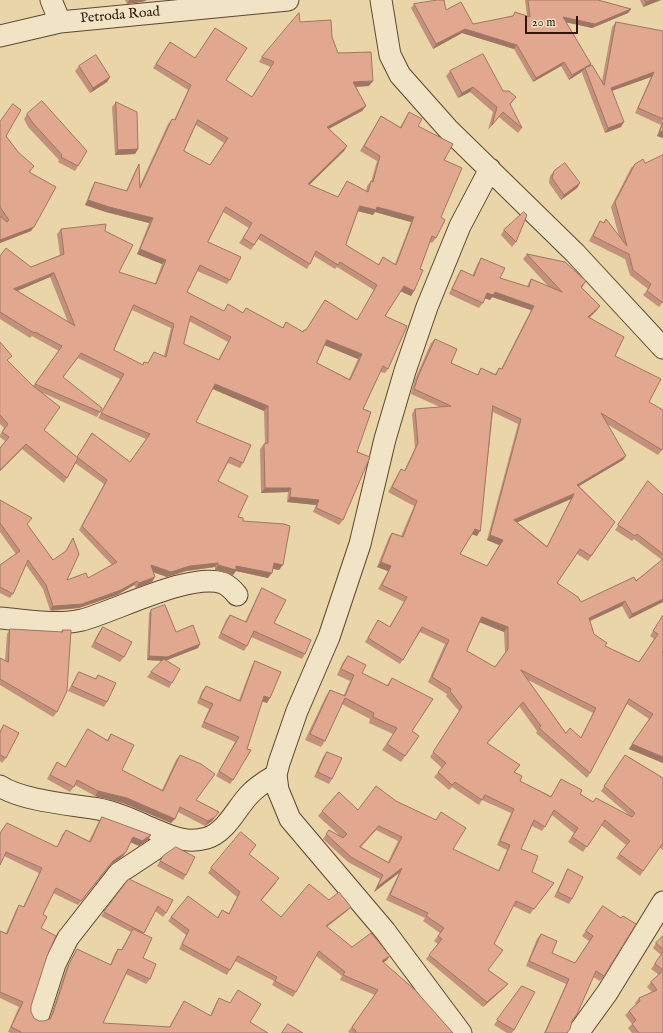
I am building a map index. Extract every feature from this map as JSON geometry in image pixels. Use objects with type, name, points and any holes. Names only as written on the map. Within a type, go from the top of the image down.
[{"type":"street","points":[[51,0],[60,22]]},
{"type":"street","name":"Petroda Road","points":[[0,36],[60,22],[288,0]]},
{"type":"street","points":[[381,0],[390,55],[400,75],[448,129],[575,253],[663,348]]},
{"type":"street","points":[[461,1033],[385,932],[290,819],[278,790],[276,775],[278,763],[297,711],[329,637],[360,544],[385,439],[405,371],[427,307],[460,226],[490,169]]},
{"type":"street","points":[[0,618],[54,622],[82,620],[162,592],[200,582],[223,584],[237,594]]},
{"type":"street","points":[[0,786],[21,794],[116,814],[172,838],[188,840],[206,838],[220,831],[250,793],[276,775]]},
{"type":"street","points":[[39,1014],[55,964],[68,938],[119,873],[172,838]]},
{"type":"street","points":[[578,1033],[607,993],[663,902]]},
{"type":"building","points":[[444,0],[446,10],[461,2],[473,24],[513,16],[515,12],[530,17],[528,0],[598,0],[631,9],[595,24],[563,17],[591,64],[572,75],[564,62],[536,78],[517,45],[465,29],[436,44],[414,4]]},
{"type":"building","points":[[299,13],[300,22],[331,20],[332,37],[338,53],[371,52],[373,81],[353,82],[366,106],[327,127],[347,146],[308,184],[338,197],[347,181],[368,192],[371,181],[373,182],[380,156],[364,146],[381,116],[401,128],[409,112],[422,119],[418,126],[453,144],[444,160],[462,168],[441,217],[445,220],[436,238],[432,236],[420,269],[423,270],[414,291],[404,286],[385,316],[407,326],[388,369],[383,366],[363,409],[371,412],[357,452],[370,457],[343,520],[316,508],[319,500],[290,497],[291,488],[265,488],[264,444],[268,443],[268,406],[215,384],[196,422],[251,445],[243,463],[230,457],[218,481],[248,496],[238,517],[243,518],[243,521],[284,524],[290,526],[283,565],[274,563],[272,573],[236,566],[236,570],[218,565],[218,563],[190,566],[171,572],[151,565],[155,577],[139,583],[137,581],[121,590],[82,604],[53,606],[46,585],[28,560],[13,594],[0,587],[0,565],[20,551],[0,523],[0,500],[32,518],[27,524],[53,560],[66,551],[73,538],[79,554],[67,580],[86,573],[88,578],[117,562],[82,526],[107,480],[77,457],[92,433],[130,462],[150,434],[101,413],[124,374],[81,353],[63,377],[102,408],[100,412],[35,384],[62,346],[35,332],[34,333],[0,312],[0,256],[6,248],[31,267],[64,254],[61,229],[106,224],[105,231],[133,245],[119,272],[156,284],[166,260],[140,249],[153,218],[88,200],[95,182],[127,191],[139,164],[140,188],[172,119],[175,120],[191,85],[156,64],[170,42],[195,58],[215,28],[247,48],[226,80],[252,97],[274,62],[262,57]],"holes":[[[198,120],[228,138],[210,165],[184,151]],[[360,206],[376,210],[377,207],[414,217],[396,265],[383,257],[379,265],[346,245]],[[226,207],[252,223],[243,238],[254,245],[261,234],[310,264],[316,251],[338,265],[340,262],[377,285],[357,320],[325,300],[306,330],[303,332],[286,322],[283,328],[246,308],[243,313],[228,304],[224,311],[187,292],[200,265],[230,280],[241,257],[208,242]],[[54,273],[75,326],[14,289]],[[134,305],[174,324],[166,357],[154,352],[148,363],[144,362],[143,365],[114,350]],[[191,316],[231,337],[219,360],[184,344]],[[327,340],[362,354],[350,380],[317,363]]]},
{"type":"building","points":[[616,22],[663,31],[663,119],[638,108],[654,72],[611,88],[624,122],[608,128],[585,68],[592,65],[604,85]]},
{"type":"building","points":[[483,54],[503,91],[509,91],[516,97],[510,104],[522,128],[503,112],[492,125],[497,107],[473,87],[462,93],[450,71]]},
{"type":"building","points":[[96,55],[110,77],[93,88],[79,66]]},
{"type":"building","points":[[42,101],[87,151],[78,166],[61,157],[62,155],[32,122],[27,114]]},
{"type":"building","points":[[116,102],[137,112],[138,149],[118,150]]},
{"type":"building","points":[[13,104],[21,110],[6,136],[18,152],[34,166],[29,172],[56,187],[34,227],[0,240],[0,216],[7,222],[9,220],[0,207],[0,122]]},
{"type":"building","points":[[663,123],[663,132],[660,131]]},
{"type":"building","points":[[663,155],[662,302],[647,291],[651,284],[633,270],[629,254],[593,236],[600,221],[604,223],[606,219],[627,246],[615,202],[635,164],[643,159],[645,163]]},
{"type":"building","points":[[565,163],[580,183],[564,195],[552,178],[554,171]]},
{"type":"building","points":[[524,212],[527,215],[516,242],[504,230]]},
{"type":"building","points":[[527,254],[565,262],[586,281],[581,287],[600,306],[588,317],[624,337],[615,356],[661,379],[649,402],[663,410],[662,450],[601,413],[626,456],[577,485],[615,522],[591,556],[580,549],[557,583],[578,597],[581,602],[634,577],[636,581],[663,559],[663,599],[632,614],[625,601],[589,618],[594,634],[607,643],[605,646],[639,662],[658,634],[653,631],[663,615],[663,757],[632,744],[653,714],[629,699],[590,773],[539,728],[541,726],[523,702],[487,743],[520,765],[514,772],[522,776],[520,781],[551,797],[561,779],[582,790],[580,794],[593,802],[596,798],[632,817],[635,813],[604,786],[625,755],[663,778],[663,843],[643,871],[619,854],[630,841],[605,820],[587,847],[572,837],[578,828],[554,810],[545,827],[534,820],[521,849],[538,856],[532,872],[554,883],[534,909],[516,901],[494,944],[503,950],[488,970],[508,984],[487,1002],[429,955],[442,939],[438,936],[444,928],[426,916],[428,913],[390,895],[402,868],[377,887],[383,875],[351,857],[326,834],[329,830],[343,838],[347,834],[322,811],[339,792],[358,810],[376,786],[396,801],[436,820],[441,812],[466,828],[453,849],[499,871],[510,845],[500,841],[514,809],[485,795],[482,800],[455,782],[452,785],[438,772],[446,763],[433,752],[462,707],[450,691],[451,689],[432,677],[449,640],[422,627],[403,660],[368,638],[378,620],[390,627],[407,597],[382,585],[391,566],[381,562],[392,533],[403,537],[417,501],[392,487],[401,469],[405,471],[418,443],[415,409],[451,406],[414,389],[435,339],[457,349],[451,363],[478,375],[481,368],[496,375],[499,368],[502,369],[534,306],[495,292],[493,295],[487,293],[483,303],[452,289],[461,270],[474,276],[481,258],[505,268],[500,278],[529,287],[531,279],[562,292]],"holes":[[[493,406],[521,419],[490,535],[503,540],[487,566],[460,554],[475,529],[480,531]],[[574,494],[547,547],[514,520]],[[482,617],[508,627],[508,649],[495,667],[467,651]],[[521,670],[596,708],[581,738],[570,728],[566,733]],[[379,826],[402,837],[389,863],[360,847]]]},
{"type":"building","points":[[0,342],[12,356],[7,360],[32,385],[60,407],[44,430],[78,458],[67,478],[26,444],[0,470],[0,448],[9,437],[2,432],[8,424],[0,415]]},
{"type":"building","points":[[648,481],[663,495],[663,554],[637,534],[635,536],[618,525]]},
{"type":"building","points":[[262,588],[286,600],[274,623],[311,640],[305,654],[254,631],[247,646],[221,633],[230,615],[246,622]]},
{"type":"building","points":[[165,605],[176,632],[193,625],[200,644],[167,657],[149,656],[151,610]]},
{"type":"building","points":[[103,627],[132,642],[124,657],[95,642]]},
{"type":"building","points":[[10,629],[63,632],[62,630],[71,630],[67,691],[57,712],[0,679],[0,658],[8,662]]},
{"type":"building","points":[[348,656],[366,665],[362,673],[388,686],[392,678],[433,699],[412,731],[419,736],[405,756],[387,744],[397,728],[373,717],[374,713],[345,698],[325,741],[310,734],[330,690],[345,696],[354,675],[341,669]]},
{"type":"building","points":[[164,659],[180,669],[172,683],[151,672]]},
{"type":"building","points":[[255,661],[281,672],[270,698],[264,696],[247,749],[251,750],[233,780],[219,771],[239,737],[204,722],[213,704],[200,698],[206,686],[240,701]]},
{"type":"building","points":[[79,672],[96,679],[98,675],[116,683],[107,702],[72,686]]},
{"type":"building","points":[[4,725],[19,733],[6,758],[0,755],[0,733]]},
{"type":"building","points":[[88,729],[108,741],[111,734],[134,745],[122,770],[163,791],[180,755],[201,764],[215,774],[196,800],[219,812],[215,817],[208,821],[180,807],[175,819],[127,798],[98,791],[77,780],[74,787],[50,775],[57,762],[65,767]]},
{"type":"building","points":[[327,752],[342,758],[332,779],[318,772]]},
{"type":"building","points":[[102,817],[151,835],[142,841],[133,837],[126,852],[113,861],[81,901],[56,888],[43,914],[47,917],[41,928],[56,936],[47,956],[31,1006],[31,1012],[34,1018],[39,1021],[50,1019],[69,964],[77,949],[111,965],[118,949],[122,950],[133,929],[152,938],[143,958],[156,964],[150,979],[128,969],[103,1023],[170,1027],[184,1001],[211,1016],[219,998],[230,1003],[238,990],[261,1004],[250,1022],[268,1033],[20,1033],[21,1032],[11,1027],[23,1002],[0,992],[0,931],[7,934],[19,905],[24,907],[42,868],[6,852],[0,865],[0,833],[7,823],[57,847],[66,830],[90,842]]},
{"type":"building","points":[[241,832],[256,845],[249,854],[279,878],[261,900],[281,917],[309,884],[329,900],[339,892],[351,907],[326,926],[352,947],[371,933],[390,956],[382,961],[415,990],[453,1033],[355,1033],[356,1031],[352,1027],[378,990],[343,975],[345,972],[319,951],[296,992],[275,981],[277,977],[238,956],[230,970],[182,944],[189,930],[171,917],[188,896],[218,918],[222,910],[229,914],[240,892],[211,868]]},
{"type":"building","points":[[176,847],[195,857],[186,875],[160,861],[163,856]]},
{"type":"building","points":[[568,869],[583,877],[572,899],[558,892]]},
{"type":"building","points":[[129,879],[173,900],[166,913],[158,906],[144,933],[104,912]]},
{"type":"building","points":[[603,906],[621,918],[623,916],[636,924],[604,976],[596,971],[567,1033],[545,1033],[569,979],[529,961],[541,934],[557,941],[552,953],[575,963],[593,936],[586,931]]},
{"type":"building","points":[[663,936],[663,949],[656,943]]},
{"type":"building","points":[[663,952],[663,970],[655,964]]},
{"type":"building","points":[[663,971],[663,1033],[639,1033],[632,1024],[636,1020],[629,1011],[640,1001],[639,998],[657,990],[651,982]]},
{"type":"building","points":[[522,986],[535,992],[514,1030],[497,1020]]},
{"type":"building","points":[[288,1024],[303,1033],[282,1033]]}]
